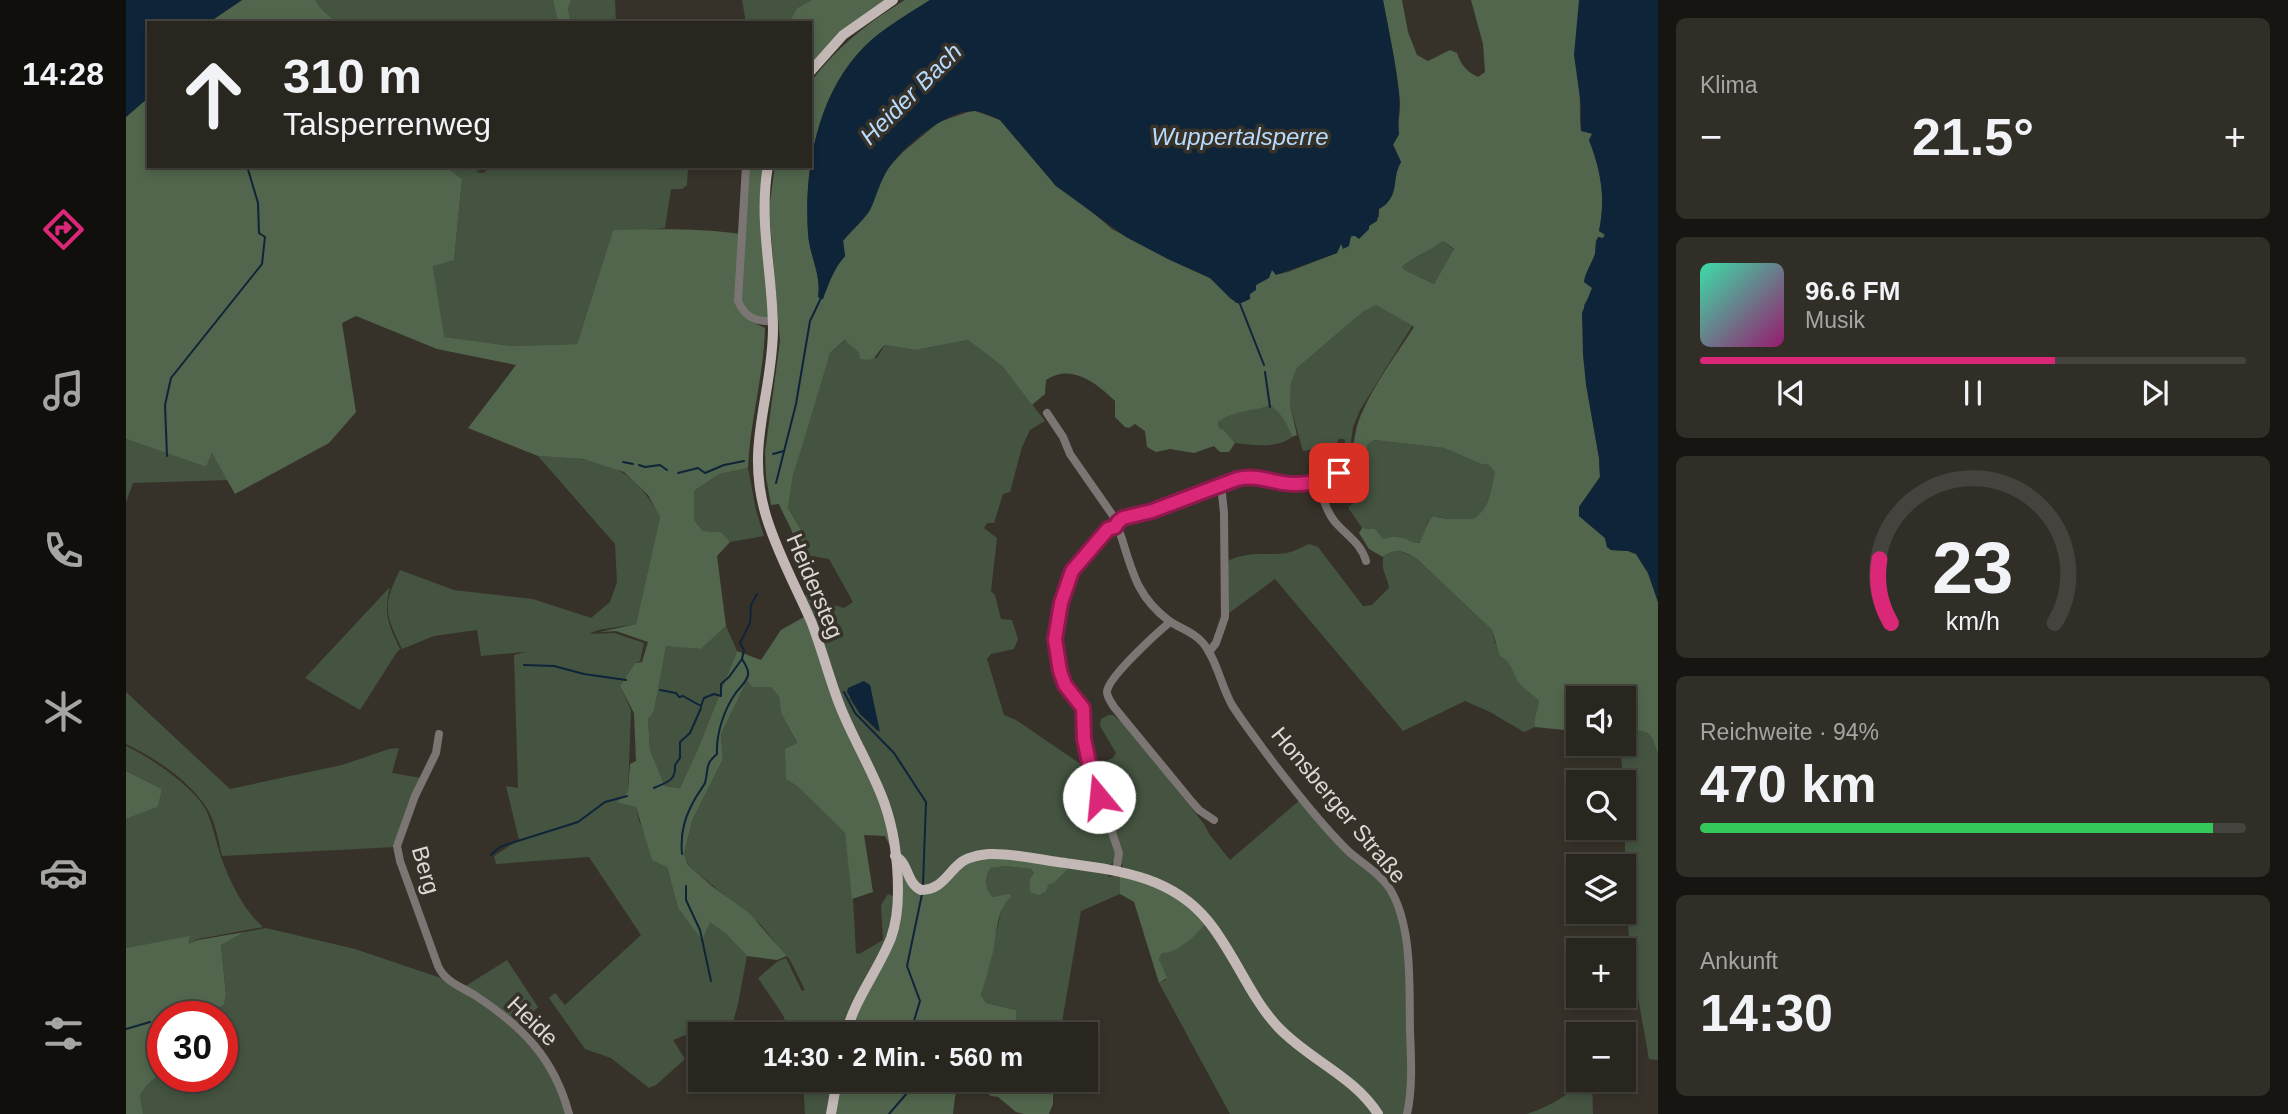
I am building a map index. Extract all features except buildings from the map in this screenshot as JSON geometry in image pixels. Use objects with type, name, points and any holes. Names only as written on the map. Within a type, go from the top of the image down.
[{"type":"main road","points":[[812,70],[849,30],[893,0]]},
{"type":"main road","name":"Heidersteg","points":[[768,168],[763,223],[773,321],[770,366],[757,453],[761,499],[773,537],[817,637],[840,706],[884,800],[895,856],[898,894],[892,935],[851,1022]]},
{"type":"main road","points":[[895,856],[902,860],[913,884],[923,890],[939,886],[964,861],[974,856],[989,854],[1116,871],[1157,882],[1206,918],[1221,938],[1259,1003],[1277,1026],[1313,1057],[1352,1083],[1378,1114]]},
{"type":"main road","points":[[831,1114],[835,1092]]},
{"type":"street","points":[[746,168],[737,297],[743,310],[751,318],[773,321]]},
{"type":"street","name":"Honsberger Straße","points":[[1047,413],[1063,437],[1070,454],[1116,520],[1115,527],[1122,536],[1138,587],[1170,622],[1192,633],[1209,652],[1232,705],[1274,763],[1348,851],[1379,876],[1390,889],[1405,939],[1408,967],[1411,1066],[1407,1114]]},
{"type":"street","points":[[1116,871],[1119,853],[1090,767],[1084,739],[1083,708],[1065,685],[1055,639],[1061,603],[1072,571],[1108,529],[1115,527],[1123,518],[1152,511],[1221,484],[1250,476],[1286,484],[1318,481],[1339,473]]},
{"type":"street","points":[[1318,481],[1329,513],[1335,522],[1355,539],[1366,561]]},
{"type":"street","points":[[1209,652],[1216,643],[1225,617],[1224,513],[1221,484]]},
{"type":"street","points":[[1170,622],[1118,673],[1107,691],[1114,707],[1192,802],[1214,820]]},
{"type":"street","name":"Berg","points":[[439,734],[436,753],[410,809],[397,846],[400,861],[444,978]]},
{"type":"street","name":"Heide","points":[[444,978],[488,1004],[530,1040],[548,1060],[569,1114]]},
{"type":"green space","points":[[242,0],[316,0],[319,7],[334,21],[211,21]]},
{"type":"green space","points":[[316,0],[553,0],[558,21],[334,21],[319,7]]},
{"type":"green space","points":[[553,0],[571,0],[568,9],[571,21],[558,21]]},
{"type":"green space","points":[[571,0],[615,0],[616,21],[571,21],[568,9]]},
{"type":"green space","points":[[742,0],[812,0],[797,8],[790,21],[746,21]]},
{"type":"green space","points":[[812,0],[893,0],[874,12],[812,70],[812,21],[790,21],[797,8]]},
{"type":"green space","points":[[905,0],[930,0],[879,34],[848,66],[825,110],[812,159],[812,80],[842,47],[865,27]]},
{"type":"green space","points":[[1383,0],[1402,0],[1408,32],[1417,55],[1428,61],[1450,50],[1457,53],[1464,67],[1478,77],[1485,72],[1483,44],[1471,0],[1579,0],[1581,131],[1592,133],[1589,140],[1597,162],[1602,196],[1599,231],[1605,234],[1603,238],[1596,240],[1595,254],[1585,277],[1592,288],[1584,305],[1586,384],[1600,477],[1579,507],[1579,516],[1605,538],[1607,547],[1611,550],[1636,554],[1648,573],[1658,602],[1658,755],[1651,736],[1644,731],[1636,731],[1636,686],[1566,686],[1566,730],[1535,727],[1539,701],[1521,685],[1508,662],[1500,656],[1492,630],[1417,559],[1396,551],[1383,557],[1369,549],[1359,533],[1362,528],[1375,529],[1383,539],[1399,537],[1419,543],[1434,516],[1473,519],[1487,504],[1495,472],[1488,464],[1481,464],[1444,448],[1374,440],[1367,445],[1367,463],[1360,476],[1353,474],[1346,467],[1366,403],[1414,327],[1376,305],[1364,311],[1297,368],[1291,383],[1290,405],[1297,435],[1292,437],[1284,420],[1270,405],[1237,413],[1218,422],[1219,428],[1235,443],[1229,452],[1220,452],[1214,446],[1194,453],[1170,449],[1156,452],[1147,447],[1145,431],[1135,424],[1129,428],[1125,427],[1115,417],[1115,401],[1092,382],[1074,374],[1056,375],[1046,380],[1045,394],[1032,405],[1003,367],[968,340],[915,350],[885,345],[873,358],[866,360],[860,359],[859,353],[845,340],[830,353],[793,476],[788,508],[805,536],[804,549],[800,554],[795,552],[793,534],[779,504],[771,505],[766,477],[765,452],[780,341],[769,209],[775,168],[811,168],[807,209],[818,297],[826,291],[845,256],[843,241],[870,210],[889,167],[939,122],[975,111],[1000,120],[1056,186],[1112,229],[1210,278],[1236,303],[1246,301],[1256,285],[1272,270],[1279,274],[1288,272],[1337,253],[1340,245],[1379,217],[1379,210],[1401,162],[1393,144],[1399,134],[1400,101]],"holes":[[[1443,241],[1454,249],[1434,284],[1402,267]]]},
{"type":"green space","points":[[147,99],[147,168],[448,168],[462,179],[454,260],[433,266],[444,337],[511,346],[577,344],[613,230],[693,230],[741,234],[736,293],[750,321],[765,328],[748,468],[719,474],[694,491],[694,520],[703,531],[721,532],[730,542],[717,556],[726,626],[701,649],[666,646],[654,711],[648,719],[650,750],[665,786],[680,788],[737,651],[761,660],[781,630],[804,617],[881,801],[893,852],[885,836],[864,835],[873,892],[852,899],[845,833],[797,786],[786,779],[785,749],[797,743],[781,713],[779,697],[771,687],[752,687],[747,681],[721,734],[723,759],[692,821],[684,854],[688,865],[749,913],[787,956],[777,960],[747,956],[710,922],[702,940],[678,908],[667,867],[652,860],[636,807],[617,802],[628,792],[630,764],[636,761],[634,713],[620,686],[635,663],[642,662],[648,642],[616,631],[600,632],[636,624],[660,517],[648,495],[624,472],[583,459],[538,456],[468,428],[516,365],[437,349],[356,316],[342,323],[356,412],[329,443],[235,494],[212,453],[206,467],[126,439],[126,117]]},
{"type":"green space","points":[[448,168],[481,168],[476,172],[483,173],[490,168],[688,168],[687,185],[682,189],[671,189],[665,228],[613,230],[577,344],[511,346],[443,337],[433,265],[454,259],[462,179]]},
{"type":"green space","points":[[746,168],[768,168],[773,321],[759,321],[739,304]]},
{"type":"green space","points":[[1443,241],[1454,250],[1434,284],[1402,267],[1412,259]]},
{"type":"green space","points":[[1375,304],[1412,326],[1360,410],[1348,452],[1344,439],[1339,439],[1335,446],[1303,451],[1290,405],[1291,383],[1297,368]]},
{"type":"green space","points":[[846,340],[859,353],[877,358],[885,345],[915,350],[968,340],[1003,367],[1045,421],[1030,430],[1022,447],[1010,492],[1003,494],[994,523],[987,523],[984,528],[997,538],[991,591],[995,595],[1001,619],[1012,620],[1018,639],[1014,649],[991,654],[987,659],[1004,715],[1016,720],[1088,769],[1117,852],[1110,865],[1105,867],[1013,854],[920,888],[902,856],[891,812],[840,700],[804,596],[813,593],[828,603],[844,608],[853,602],[829,559],[800,554],[804,537],[788,508],[793,476],[830,353]],"holes":[[[870,685],[878,732],[849,698]]]},
{"type":"green space","points":[[1270,405],[1281,416],[1290,432],[1292,437],[1286,441],[1265,445],[1235,443],[1219,428],[1218,421],[1224,417]]},
{"type":"green space","points":[[126,439],[206,467],[212,453],[228,480],[133,483],[126,502]]},
{"type":"green space","points":[[1374,440],[1444,448],[1481,464],[1488,463],[1495,472],[1489,498],[1483,509],[1473,519],[1447,519],[1437,516],[1427,522],[1424,537],[1415,543],[1401,537],[1383,539],[1370,528],[1362,528],[1349,506],[1360,499],[1360,476],[1367,463],[1367,445]]},
{"type":"green space","points":[[538,456],[595,462],[624,473],[649,498],[660,517],[636,624],[589,634],[614,633],[644,643],[640,661],[635,663],[620,686],[631,710],[628,792],[636,807],[639,821],[667,867],[678,908],[702,939],[710,921],[747,956],[733,1022],[688,1022],[688,1034],[673,1040],[685,1059],[649,1088],[611,1058],[585,1049],[549,998],[555,993],[565,1005],[641,935],[589,857],[496,864],[494,856],[519,840],[506,786],[518,788],[514,655],[564,642],[525,652],[481,656],[477,630],[434,636],[402,649],[388,610],[390,593],[400,570],[454,590],[533,599],[591,618],[610,602],[617,582],[615,544]]},
{"type":"green space","points":[[748,468],[764,536],[730,542],[720,532],[703,531],[694,520],[694,491],[719,474]]},
{"type":"green space","points":[[1309,544],[1318,547],[1363,606],[1372,605],[1389,588],[1383,563],[1388,552],[1397,551],[1417,559],[1492,630],[1495,643],[1513,666],[1515,674],[1539,701],[1535,727],[1524,732],[1465,701],[1403,731],[1275,579],[1225,616],[1225,563],[1239,556],[1287,553]]},
{"type":"green space","points":[[390,587],[388,620],[400,649],[360,710],[305,678]]},
{"type":"green space","points":[[726,626],[737,651],[680,788],[665,786],[650,750],[648,718],[654,711],[666,645],[701,649]]},
{"type":"green space","points":[[747,681],[752,687],[771,687],[779,697],[781,713],[797,744],[787,779],[845,833],[852,881],[856,953],[859,954],[883,940],[881,905],[888,894],[897,898],[895,922],[851,1022],[786,1022],[758,978],[778,961],[786,958],[802,991],[805,990],[790,960],[761,925],[689,866],[684,854],[692,821],[723,759],[721,734]]},
{"type":"green space","points":[[126,692],[230,789],[342,765],[399,748],[392,773],[421,778],[395,847],[222,856],[211,816],[197,795],[169,770],[126,744]]},
{"type":"green space","points":[[1109,715],[1124,724],[1230,860],[1301,799],[1351,848],[1385,888],[1400,919],[1407,973],[1409,1039],[1404,1114],[1381,1114],[1278,1025],[1207,918],[1123,868],[1092,766],[1113,758],[1116,753],[1100,726],[1101,719]]},
{"type":"green space","points":[[1636,730],[1641,730],[1651,737],[1658,755],[1658,1060],[1649,1059],[1636,986],[1636,938],[1629,938],[1628,924],[1636,924],[1636,854],[1625,854],[1625,840],[1636,840],[1636,770],[1622,770],[1621,756],[1636,756]]},
{"type":"green space","points":[[126,746],[170,773],[200,801],[206,810],[233,885],[243,904],[263,927],[198,939],[187,945],[190,937],[126,948],[126,819],[158,807],[162,789],[126,771]]},
{"type":"green space","points":[[126,771],[162,789],[158,807],[126,819]]},
{"type":"green space","points":[[989,854],[1071,866],[1039,895],[1030,892],[1030,879],[1034,873],[1031,869],[1005,866],[991,868],[986,879],[988,890],[993,897],[1009,894],[1011,896],[1000,915],[981,995],[986,1003],[1016,1010],[1017,1022],[852,1022],[892,935],[895,856],[910,880],[927,890],[961,862]]},
{"type":"green space","points":[[1005,866],[1031,869],[1034,873],[1032,877],[1048,885],[1054,883],[1071,866],[1107,874],[1109,877],[1120,875],[1120,894],[1081,911],[1062,1022],[1017,1022],[1016,1010],[986,1003],[981,995],[1003,904],[1000,896],[993,897],[987,887],[986,879],[991,868]]},
{"type":"green space","points":[[1120,875],[1171,892],[1206,923],[1181,946],[1162,953],[1159,959],[1167,978],[1159,983],[1134,902],[1120,894]]},
{"type":"green space","points":[[1206,923],[1257,1003],[1350,1087],[1374,1114],[1230,1114],[1159,983],[1166,980],[1159,959],[1162,953],[1182,946]]},
{"type":"green space","points":[[266,928],[355,949],[441,978],[463,989],[487,1005],[542,1054],[568,1114],[143,1114],[140,1095],[147,1085],[147,1092],[238,1092],[238,1001],[225,1001],[221,945],[245,932]]},
{"type":"green space","points":[[245,932],[221,945],[225,1001],[147,1001],[147,1085],[140,1095],[143,1114],[126,1114],[126,948],[190,936],[188,944]]},
{"type":"green space","points":[[507,960],[538,1007],[520,1026],[464,987]]},
{"type":"green space","points":[[804,1092],[834,1092],[830,1114],[805,1114]]},
{"type":"green space","points":[[835,1092],[957,1092],[953,1114],[831,1114]]},
{"type":"green space","points":[[985,1092],[1053,1092],[1053,1104],[1049,1114],[1024,1114],[1016,1112],[998,1097]]},
{"type":"green space","points":[[1569,1092],[1592,1092],[1593,1114],[1527,1114]]},
{"type":"water","points":[[126,0],[242,0],[211,21],[147,21],[147,99],[126,117]]},
{"type":"water","name":"Wuppertalsperre","points":[[930,0],[1383,0],[1399,100],[1399,134],[1393,145],[1401,162],[1391,198],[1379,209],[1377,221],[1369,226],[1359,239],[1351,236],[1349,246],[1343,249],[1341,244],[1337,253],[1276,275],[1272,270],[1269,278],[1256,285],[1250,299],[1239,304],[1210,278],[1126,237],[1056,186],[1000,120],[975,111],[964,112],[939,123],[914,140],[888,169],[868,212],[843,241],[845,256],[821,299],[818,297],[818,281],[809,241],[807,209],[808,184],[817,134],[835,87],[848,66],[871,40]]},
{"type":"water","points":[[1579,0],[1658,0],[1658,602],[1648,573],[1636,554],[1611,550],[1607,547],[1605,538],[1579,516],[1579,507],[1600,477],[1586,384],[1582,313],[1592,288],[1584,282],[1585,278],[1595,254],[1598,237],[1603,238],[1605,235],[1599,231],[1602,196],[1597,162],[1589,140],[1593,134],[1581,131],[1581,105],[1574,55]]},
{"type":"water","points":[[864,681],[870,685],[880,732],[860,714],[847,692],[848,688]]},
{"type":"waterway","points":[[167,456],[165,405],[171,378],[262,264],[265,237],[259,233],[258,203],[248,168]]},
{"type":"waterway","name":"Heider Bach","points":[[776,483],[796,404],[810,321],[821,298]]},
{"type":"waterway","points":[[1240,304],[1264,365]]},
{"type":"waterway","points":[[1265,372],[1270,407]]},
{"type":"waterway","points":[[773,454],[784,451]]},
{"type":"waterway","points":[[678,473],[698,468],[705,473],[744,461]]},
{"type":"waterway","points":[[623,462],[633,464]]},
{"type":"waterway","points":[[639,465],[660,465],[667,470]]},
{"type":"waterway","points":[[682,854],[684,824],[705,783],[709,764],[717,754],[719,730],[724,715],[747,678],[747,669],[742,659],[744,650],[740,643],[750,623],[751,605],[757,594]]},
{"type":"waterway","points":[[660,690],[676,693],[679,697],[683,696],[701,706],[704,698],[714,694],[721,696],[721,684],[742,659]]},
{"type":"waterway","points":[[524,665],[554,666],[584,674],[626,680]]},
{"type":"waterway","name":"Heider Bach","points":[[844,692],[855,713],[894,753],[926,802],[923,885]]},
{"type":"waterway","points":[[654,788],[672,778],[680,758],[680,742],[690,733],[701,708]]},
{"type":"waterway","points":[[491,855],[500,847],[578,822],[605,802],[627,796]]},
{"type":"waterway","points":[[686,886],[686,900],[700,930],[711,981]]},
{"type":"waterway","name":"Heider Bach","points":[[914,1022],[920,1001],[907,966],[922,894]]},
{"type":"waterway","points":[[126,1029],[147,1023]]},
{"type":"waterway","name":"Heider Bach","points":[[889,1114],[908,1092]]},
{"type":"route","points":[[1099,797],[1084,739],[1083,708],[1065,685],[1056,651],[1055,639],[1061,603],[1072,571],[1108,529],[1115,527],[1123,518],[1152,511],[1221,484],[1250,476],[1286,484],[1310,483],[1339,473]]}]
